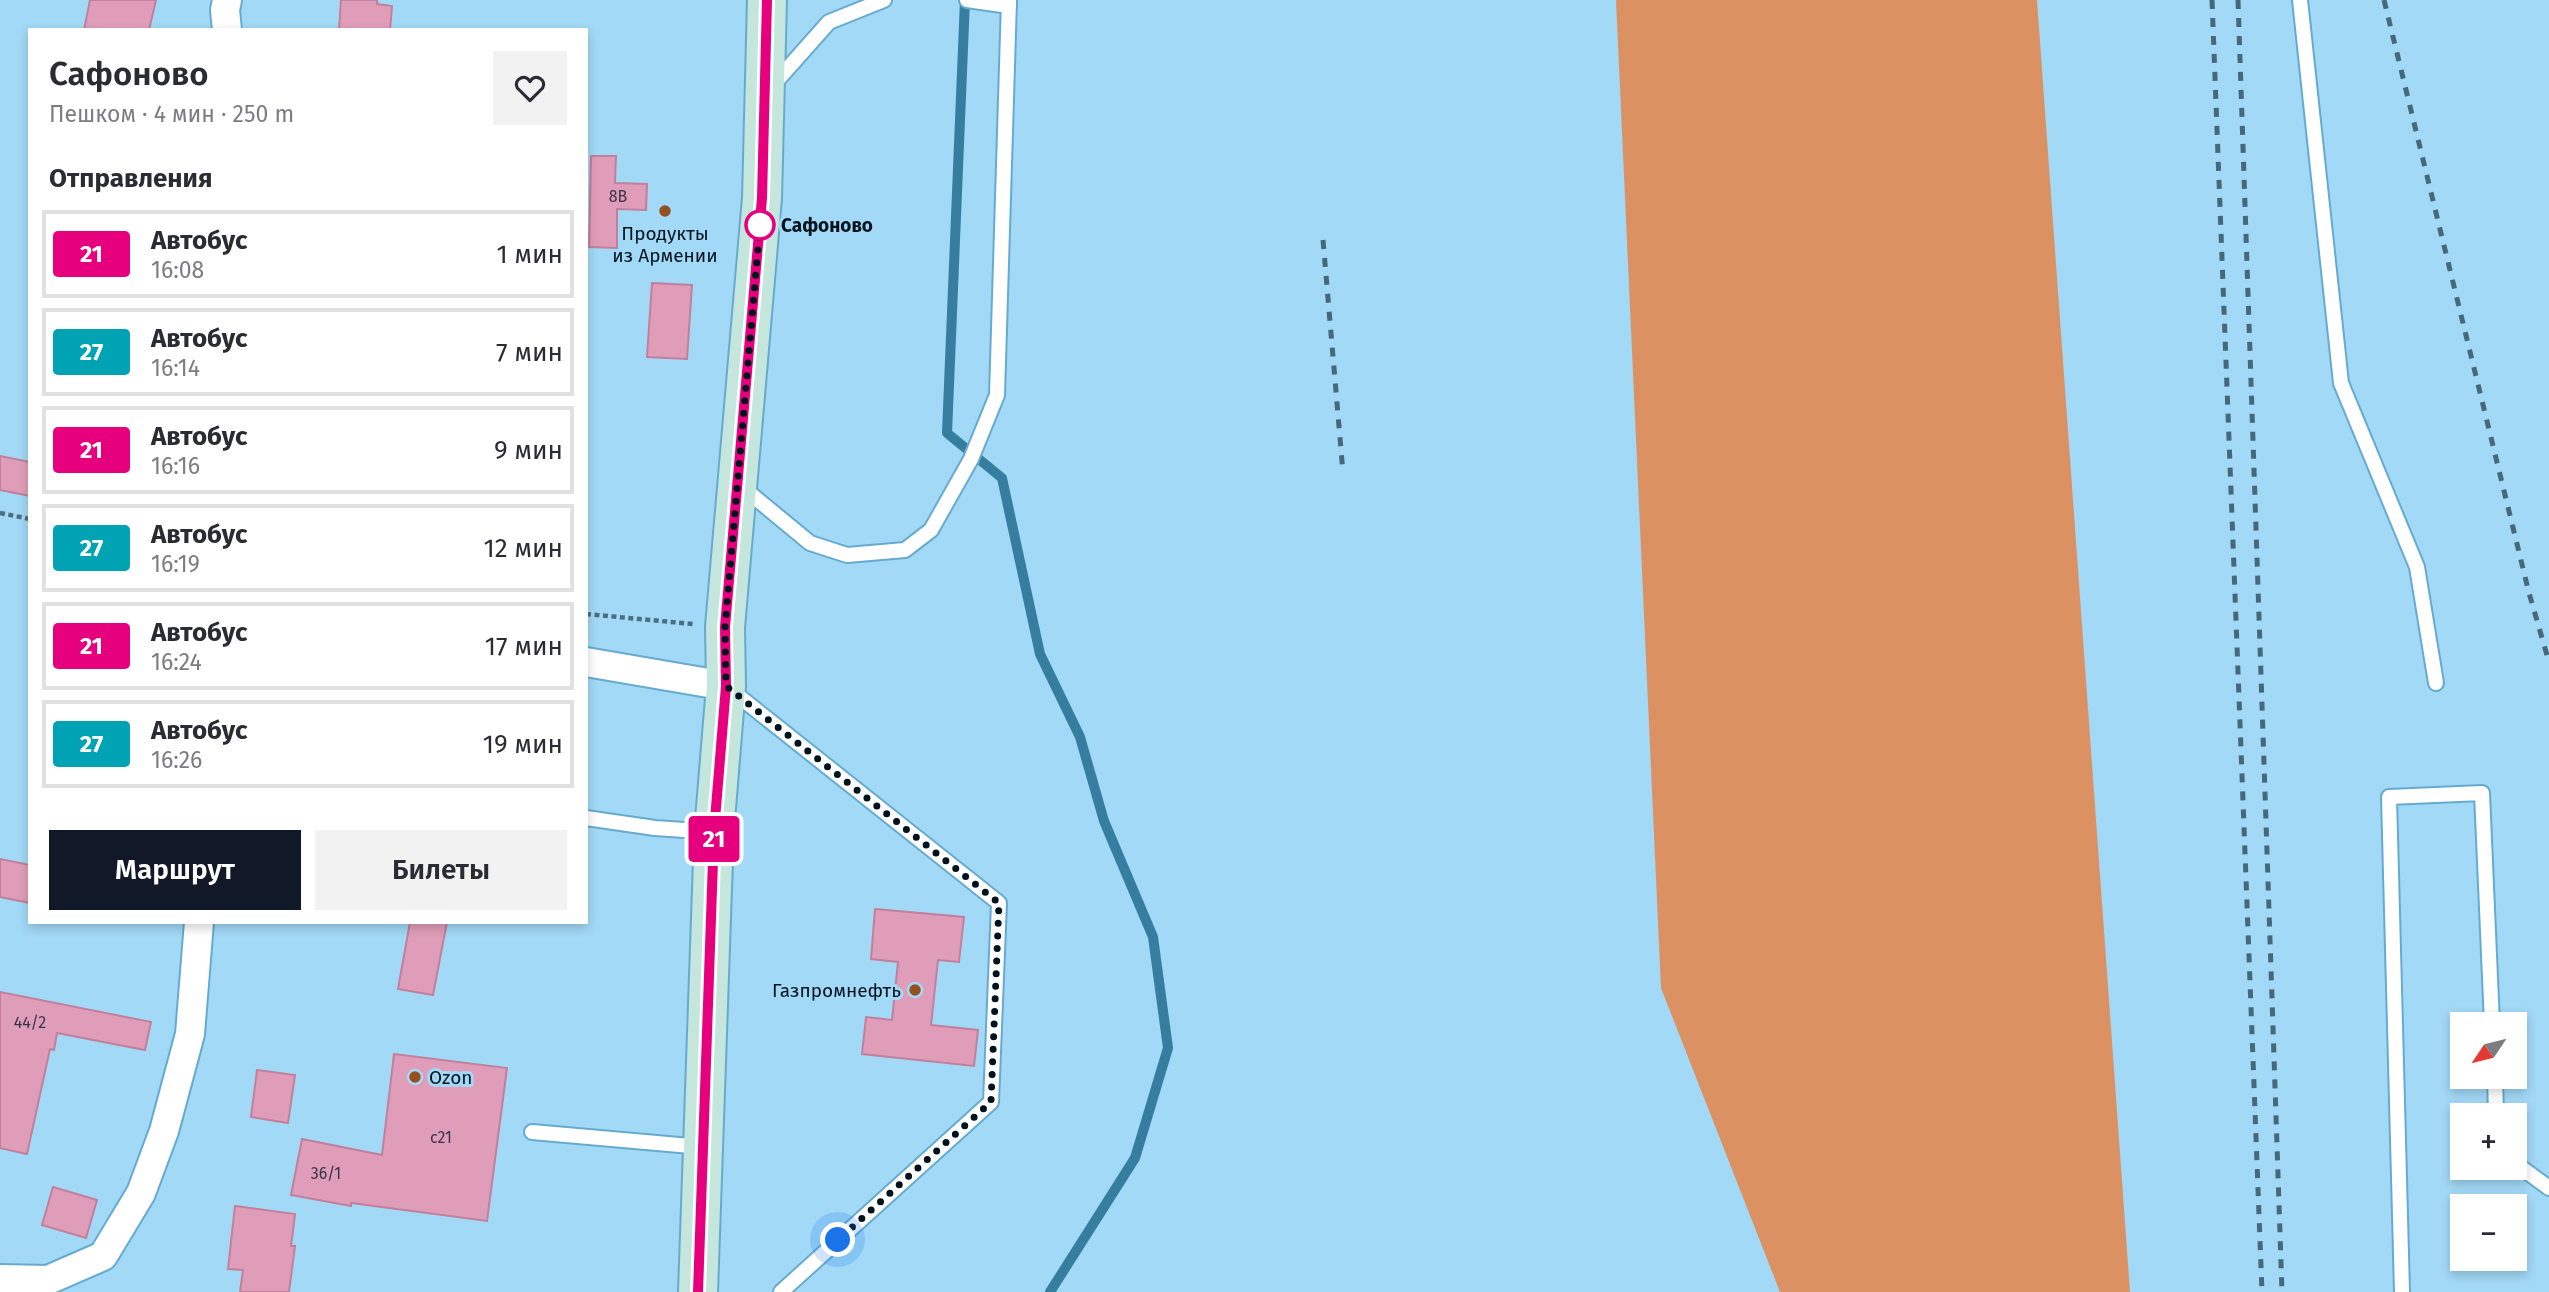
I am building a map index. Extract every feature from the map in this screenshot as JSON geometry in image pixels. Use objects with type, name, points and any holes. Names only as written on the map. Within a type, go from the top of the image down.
[{"type":"street","points":[[227,0],[227,28]]},
{"type":"street","points":[[698,1292],[714,832],[726,686],[725,627],[762,198],[767,0]]},
{"type":"street","points":[[588,662],[726,686]]},
{"type":"street","points":[[0,1279],[48,1280],[103,1256],[141,1193],[164,1131],[190,1034],[199,924]]},
{"type":"lane","points":[[765,94],[829,22],[884,0]]},
{"type":"lane","points":[[737,483],[810,543],[848,555],[905,550],[930,530],[971,459],[997,395],[1009,3],[967,0]]},
{"type":"lane","points":[[2300,0],[2341,383],[2417,567],[2436,683]]},
{"type":"lane","points":[[726,686],[999,903],[991,1102],[781,1292]]},
{"type":"lane","points":[[2402,1292],[2389,797],[2482,793],[2491,1012]]},
{"type":"lane","points":[[588,818],[655,828],[714,832]]},
{"type":"lane","points":[[533,1132],[703,1147]]},
{"type":"lane","points":[[2527,1172],[2549,1188]]},
{"type":"path","points":[[0,513],[28,519]]},
{"type":"path","points":[[588,614],[725,627]]},
{"type":"shaded area","points":[[1616,0],[2037,0],[2130,1292],[1780,1292],[1661,988]]},
{"type":"building","points":[[90,0],[156,0],[149,28],[84,28]]},
{"type":"building","points":[[341,0],[377,0],[377,4],[392,6],[390,28],[339,28]]},
{"type":"building","points":[[591,156],[616,156],[615,183],[647,184],[646,210],[617,209],[617,248],[589,247]]},
{"type":"building","points":[[652,283],[692,285],[687,359],[647,357]]},
{"type":"building","points":[[0,456],[28,462],[28,496],[0,490]]},
{"type":"building","points":[[0,859],[28,865],[28,903],[0,897]]},
{"type":"building","name":"Газпромнефть","points":[[875,909],[964,917],[959,962],[938,960],[931,1025],[978,1030],[974,1066],[862,1054],[866,1017],[892,1020],[898,962],[871,959]]},
{"type":"building","points":[[410,924],[447,924],[433,995],[398,989]]},
{"type":"building","points":[[0,992],[151,1022],[145,1050],[57,1033],[54,1050],[50,1049],[27,1154],[0,1148]]},
{"type":"building","points":[[394,1054],[507,1068],[487,1221],[351,1203],[351,1206],[291,1195],[302,1139],[382,1155]]},
{"type":"building","points":[[257,1070],[295,1075],[288,1123],[251,1117]]},
{"type":"building","points":[[53,1187],[97,1200],[86,1238],[42,1225]]},
{"type":"building","points":[[235,1206],[295,1214],[291,1246],[295,1246],[289,1292],[240,1292],[243,1270],[228,1269]]},
{"type":"waterway","points":[[965,0],[947,433],[1002,478],[1040,654],[1080,737],[1104,821],[1153,937],[1168,1048],[1135,1158],[1050,1292]]},
{"type":"railway","points":[[2212,0],[2262,1292]]},
{"type":"railway","points":[[2238,0],[2282,1292]]},
{"type":"railway","points":[[2384,0],[2529,593],[2549,662]]},
{"type":"railway","points":[[1323,240],[1343,473]]},
{"type":"bus line","name":"21","points":[[698,1292],[714,832],[726,686],[725,627],[762,198],[767,0]]},
{"type":"place","name":"Продукты из Армении","points":[[665,211]]},
{"type":"place","name":"Сафоново","points":[[760,225]]},
{"type":"place","name":"Газпромнефть","points":[[915,990]]},
{"type":"place","name":"Ozon","points":[[415,1077]]},
{"type":"route","points":[[760,225],[725,627],[726,686],[999,903],[991,1102],[838,1240]]}]
